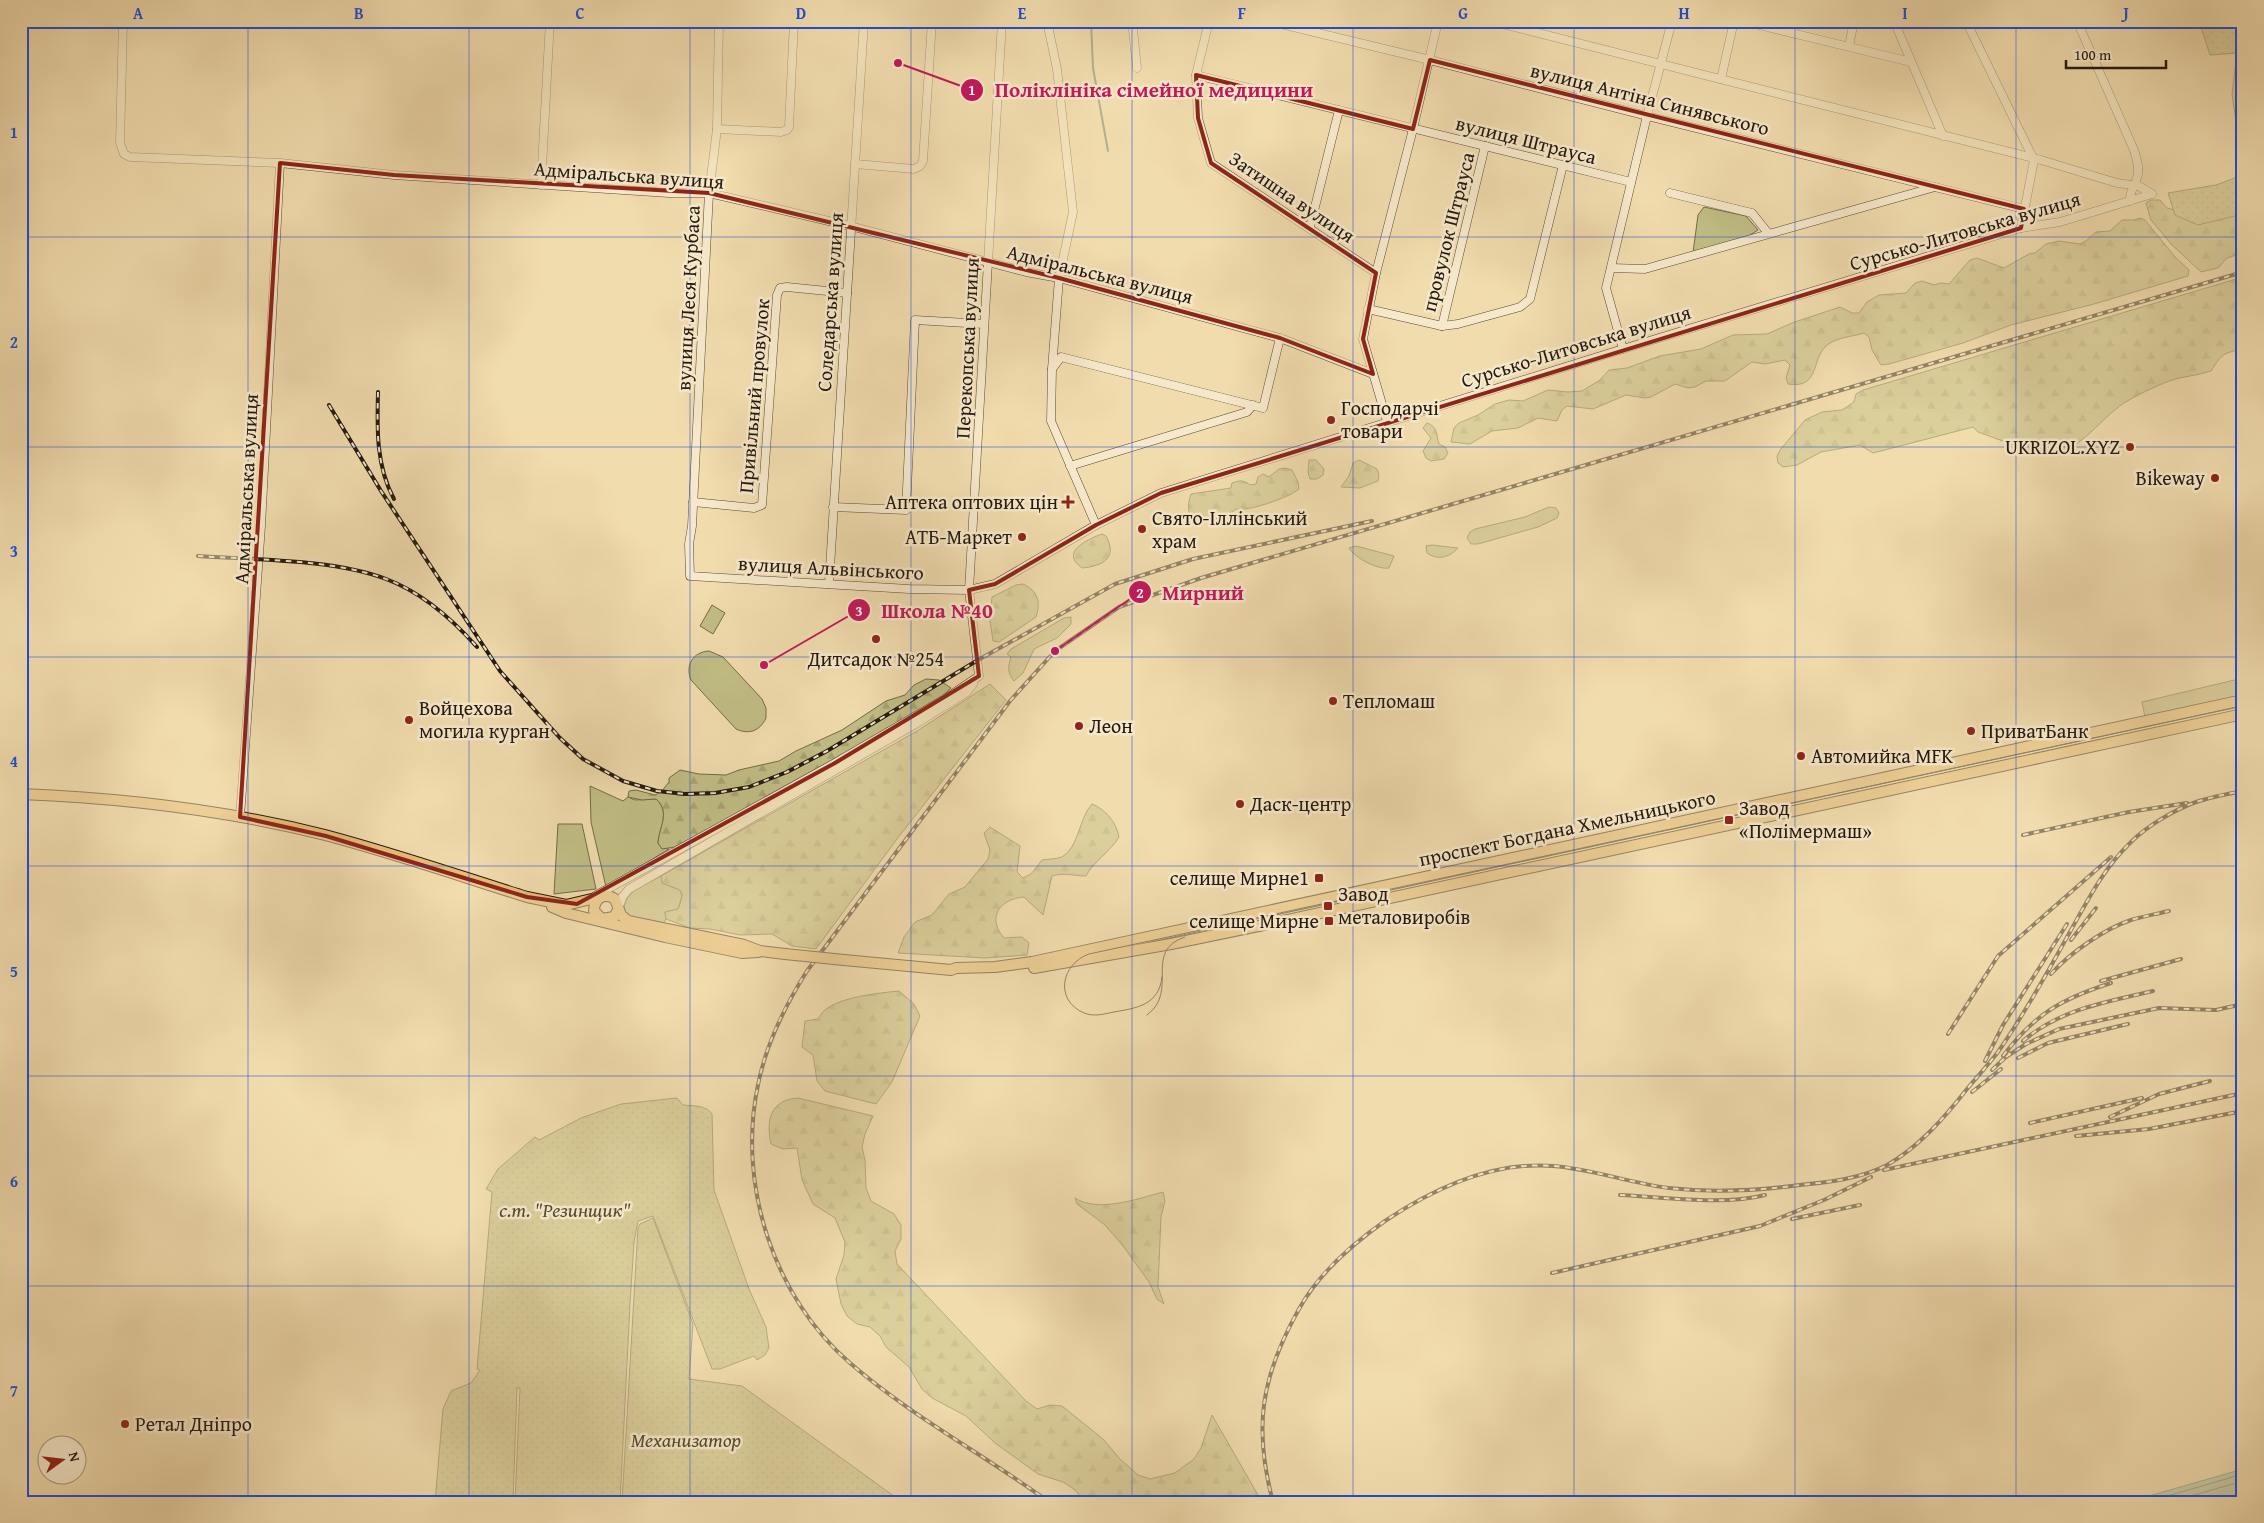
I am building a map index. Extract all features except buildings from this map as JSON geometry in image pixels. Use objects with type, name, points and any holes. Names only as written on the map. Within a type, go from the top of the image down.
[{"type":"main road","name":"проспект Богдана Хмельницького","points":[[552,907],[742,953],[760,951],[951,970],[956,968],[995,968],[1032,962],[2243,700]]},
{"type":"main road","name":"проспект Богдана Хмельницького","points":[[956,968],[995,972],[1048,966],[1172,944],[2243,714]]},
{"type":"main road","name":"проспект Богдана Хмельницького","points":[[21,794],[124,800],[240,817],[334,838],[528,897],[566,905],[602,896],[615,899],[624,918],[633,922],[744,945],[760,951]]},
{"type":"main road","points":[[602,896],[594,907],[607,921],[614,917],[618,908]]},
{"type":"main road","name":"проспект Богдана Хмельницького","points":[[528,897],[566,913],[607,921]]},
{"type":"street","name":"Адміральська вулиця","points":[[123,21],[120,143],[124,154],[136,159],[280,163],[394,175],[669,193],[709,193],[850,226],[1026,272],[1059,278],[1280,338],[1373,374]]},
{"type":"street","points":[[541,185],[550,21]]},
{"type":"street","name":"вулиця Леся Курбаса","points":[[690,576],[689,544],[694,502],[709,193],[717,129],[719,21]]},
{"type":"street","points":[[717,129],[781,132],[787,130],[789,127],[794,21]]},
{"type":"street","name":"Соледарська вулиця","points":[[829,584],[864,21]]},
{"type":"street","points":[[855,164],[914,169],[920,166],[923,161],[932,21]]},
{"type":"street","name":"Перекопська вулиця","points":[[979,676],[969,590],[1002,21]]},
{"type":"street","points":[[1047,21],[1057,69],[1073,212],[1059,278],[1052,369],[1051,421],[1096,525]]},
{"type":"street","points":[[1132,21],[1137,68]]},
{"type":"street","name":"Затишна вулиця","points":[[1209,21],[1196,75],[1198,118],[1211,163],[1310,227],[1376,273]]},
{"type":"street","name":"вулиця Антіна Синявського","points":[[1268,21],[2024,209]]},
{"type":"street","points":[[1387,422],[1363,339],[1376,273],[1414,129],[1438,21]]},
{"type":"street","name":"вулиця Антіна Синявського","points":[[1492,21],[1721,78],[2034,160],[2041,160],[2117,183],[2140,186],[2152,194]]},
{"type":"street","points":[[1623,349],[1606,288],[1672,21]]},
{"type":"street","points":[[1721,78],[1734,21]]},
{"type":"street","points":[[1743,21],[1912,62]]},
{"type":"street","points":[[1792,33],[1795,21]]},
{"type":"street","points":[[1848,46],[1854,21]]},
{"type":"street","points":[[1894,21],[1943,136]]},
{"type":"street","points":[[1966,21],[2034,160],[2021,228]]},
{"type":"street","points":[[2077,21],[2131,140],[2138,169],[2130,194],[2130,201]]},
{"type":"street","name":"вулиця Штрауса","points":[[1196,75],[1631,182]]},
{"type":"street","points":[[1310,227],[1339,110]]},
{"type":"street","name":"провулок Штрауса","points":[[1442,326],[1486,146]]},
{"type":"street","name":"Адміральська вулиця","points":[[240,817],[260,535],[280,163]]},
{"type":"street","points":[[1368,310],[1442,326],[1458,324],[1520,306],[1530,299],[1563,165]]},
{"type":"street","points":[[1611,268],[1646,269],[1936,186]]},
{"type":"street","points":[[1670,193],[1752,213],[1768,233]]},
{"type":"street","name":"Сурсько-Литовська вулиця","points":[[969,590],[995,584],[1096,525],[1161,493],[1623,349],[2021,228],[2060,222],[2152,194]]},
{"type":"street","name":"Привільний провулок","points":[[694,502],[754,508],[762,506],[777,295],[780,288],[787,286],[847,293]]},
{"type":"street","points":[[833,507],[906,510],[915,320],[984,324]]},
{"type":"street","points":[[1052,369],[1061,358],[1263,408],[1280,338]]},
{"type":"street","points":[[1070,466],[1247,412],[1253,406]]},
{"type":"street","name":"вулиця Альвінського","points":[[690,576],[909,589],[969,590]]},
{"type":"street","points":[[584,902],[677,849],[690,844],[944,699],[979,676]]},
{"type":"street","points":[[618,908],[623,896],[629,889],[917,724],[967,692],[979,676]]},
{"type":"street","points":[[602,896],[680,852],[690,844]]},
{"type":"highlighted area","points":[[1430,60],[2024,209],[2021,228],[1161,493],[1096,525],[995,584],[969,590],[979,676],[835,763],[577,904],[527,897],[326,836],[240,817],[280,163],[394,175],[709,193],[1059,278],[1280,338],[1373,374],[1363,339],[1376,273],[1211,163],[1198,118],[1196,75],[1413,129]]},
{"type":"green space","points":[[2199,21],[2243,21],[2243,142],[2239,142],[2232,94],[2237,53],[2210,55]]},
{"type":"green space","points":[[2243,175],[2243,214],[2198,225],[2175,215],[2168,193],[2216,185]]},
{"type":"green space","points":[[2151,200],[2160,200],[2167,208],[2178,211],[2243,210],[2243,253],[2227,258],[2218,268],[2201,272],[2171,244],[2151,220],[2146,203]]},
{"type":"green space","points":[[1704,207],[1746,216],[1758,230],[1750,235],[1693,253],[1698,215]]},
{"type":"green space","points":[[2140,218],[2145,220],[2175,257],[2189,270],[2188,276],[2094,304],[2011,325],[1963,343],[1889,364],[1881,365],[1872,350],[1869,337],[1864,333],[1839,339],[1826,346],[1821,352],[1810,378],[1798,384],[1788,384],[1786,378],[1790,365],[1785,360],[1765,364],[1752,362],[1725,381],[1706,381],[1695,387],[1688,388],[1675,384],[1651,397],[1626,395],[1593,409],[1567,406],[1562,410],[1557,421],[1538,418],[1518,428],[1492,431],[1470,444],[1451,442],[1454,428],[1459,423],[1478,415],[1495,404],[1509,400],[1523,401],[1548,390],[1582,391],[1600,380],[1609,370],[1627,368],[1660,356],[1701,349],[1733,335],[1767,334],[1792,323],[1840,307],[1852,313],[1859,313],[1867,302],[1879,295],[1906,293],[1915,283],[1922,281],[1934,285],[1941,283],[1949,284],[1970,260],[1977,258],[2004,268],[2029,254],[2035,253],[2046,244],[2059,241],[2080,244],[2096,232],[2110,231],[2122,220]]},
{"type":"green space","points":[[2243,277],[2243,348],[2224,355],[2218,360],[2211,371],[2169,381],[2129,400],[2114,410],[2086,437],[2065,451],[2053,455],[2041,455],[1978,432],[1973,427],[1873,453],[1860,445],[1821,452],[1797,465],[1783,467],[1778,463],[1777,456],[1780,450],[1805,420],[1822,412],[1842,410],[1854,402],[1856,394],[1863,390]]},
{"type":"green space","points":[[1427,423],[1435,429],[1439,444],[1445,447],[1448,453],[1444,459],[1431,461],[1426,458],[1423,451],[1431,438],[1423,428]]},
{"type":"green space","points":[[1309,460],[1316,460],[1324,469],[1323,475],[1317,479],[1310,479],[1308,472]]},
{"type":"green space","points":[[1359,460],[1377,469],[1378,481],[1360,488],[1341,487],[1349,476],[1353,463]]},
{"type":"green space","points":[[1279,469],[1292,470],[1299,489],[1287,496],[1259,506],[1236,509],[1219,518],[1210,520],[1202,521],[1195,519],[1190,514],[1188,506],[1191,494],[1231,488],[1232,483],[1237,481],[1244,481],[1250,485],[1256,484],[1258,477],[1263,474],[1269,477]]},
{"type":"green space","points":[[1549,507],[1556,508],[1559,513],[1557,518],[1538,527],[1478,544],[1471,544],[1467,538],[1470,532],[1475,529],[1525,517]]},
{"type":"green space","points":[[1102,534],[1106,536],[1109,544],[1109,555],[1102,563],[1082,568],[1073,557],[1075,552],[1083,543]]},
{"type":"green space","points":[[1356,546],[1394,556],[1389,568],[1379,567],[1361,559],[1349,548]]},
{"type":"green space","points":[[1426,546],[1458,548],[1448,556],[1435,557],[1427,553]]},
{"type":"green space","points":[[1023,584],[1032,590],[1037,598],[1036,617],[999,642],[993,641],[990,621],[992,597],[1016,585]]},
{"type":"green space","points":[[712,605],[725,613],[713,634],[700,626]]},
{"type":"green space","points":[[1071,617],[1071,624],[1057,638],[1034,649],[1023,673],[1014,681],[1009,669],[1011,657],[1007,654],[1011,649],[1064,618]]},
{"type":"green space","points":[[709,651],[723,657],[762,699],[766,708],[766,718],[761,726],[754,731],[745,732],[736,729],[691,680],[689,669],[692,660],[699,654]]},
{"type":"green space","points":[[2243,678],[2243,695],[2145,717],[2142,702]]},
{"type":"green space","points":[[926,679],[939,680],[951,688],[935,703],[675,847],[662,849],[658,843],[663,820],[663,809],[656,799],[642,800],[628,797],[629,791],[636,790],[655,795],[661,792],[669,782],[669,778],[680,770],[699,774],[726,775],[739,770],[779,761],[842,730],[886,701],[905,695],[914,685]]},
{"type":"green space","points":[[990,684],[1006,700],[897,839],[816,949],[792,946],[772,934],[740,935],[710,929],[690,928],[666,919],[665,912],[678,909],[682,896],[676,888],[662,883],[661,876],[917,731]]},
{"type":"green space","points":[[590,786],[623,801],[628,797],[635,800],[656,799],[663,809],[663,820],[658,843],[662,848],[669,849],[606,887],[591,822]]},
{"type":"green space","points":[[1092,804],[1110,817],[1119,837],[1086,876],[1065,874],[1052,876],[1043,915],[1024,897],[1008,901],[998,910],[996,923],[1004,938],[1022,937],[1029,943],[1027,955],[985,958],[898,953],[904,937],[915,922],[932,915],[949,894],[965,887],[988,859],[990,850],[984,833],[990,827],[1020,846],[1017,872],[1023,878],[1031,874],[1042,860],[1060,858],[1068,852],[1076,840],[1084,817]]},
{"type":"green space","points":[[558,824],[582,824],[596,889],[554,894]]},
{"type":"green space","points":[[661,876],[662,883],[680,890],[682,896],[678,909],[665,912],[666,919],[662,926],[628,918],[624,908],[629,897],[638,888]]},
{"type":"green space","points":[[899,991],[914,1004],[920,1016],[892,1082],[876,1104],[825,1091],[817,1081],[813,1055],[802,1047],[805,1021],[818,1019],[824,1011],[840,1002],[860,996]]},
{"type":"green space","name":"с.т. \"Резинщик\"","points":[[677,1098],[683,1105],[703,1107],[712,1114],[714,1190],[749,1289],[766,1327],[769,1348],[765,1355],[757,1360],[754,1356],[720,1369],[712,1369],[653,1216],[638,1221],[634,1242],[630,1304],[620,1502],[515,1502],[520,1388],[517,1388],[513,1502],[435,1502],[443,1409],[451,1391],[471,1383],[480,1370],[477,1369],[492,1192],[486,1189],[498,1169],[535,1137],[539,1140],[581,1118],[621,1104]]},
{"type":"green space","points":[[798,1098],[873,1116],[865,1134],[862,1147],[865,1160],[866,1188],[871,1201],[894,1214],[901,1225],[901,1239],[895,1251],[897,1264],[1026,1401],[1037,1409],[1050,1405],[1062,1406],[1103,1439],[1120,1459],[1138,1475],[1150,1479],[1175,1473],[1194,1459],[1201,1448],[1212,1415],[1262,1502],[1085,1502],[1074,1489],[1063,1482],[1038,1474],[995,1443],[966,1416],[932,1398],[922,1389],[909,1367],[886,1347],[880,1336],[870,1327],[857,1324],[847,1316],[841,1304],[836,1279],[844,1255],[845,1242],[835,1218],[813,1204],[802,1180],[797,1148],[783,1149],[771,1144],[769,1127],[772,1113],[781,1103]]},
{"type":"green space","points":[[1163,1192],[1165,1201],[1161,1217],[1158,1287],[1164,1304],[1157,1299],[1149,1282],[1123,1246],[1105,1225],[1077,1204],[1075,1198],[1084,1202],[1106,1205]]},
{"type":"green space","name":"Механизатор","points":[[653,1218],[693,1324],[689,1379],[742,1386],[902,1502],[622,1502],[638,1228],[640,1224]]},
{"type":"water","points":[[2243,1469],[2243,1502],[2128,1502]]},
{"type":"waterway","points":[[1091,21],[1093,68],[1108,151]]},
{"type":"tram line","points":[[1162,977],[1156,994],[1146,1004],[1103,1014],[1092,1015],[1074,1007],[1068,1000],[1065,991],[1067,974],[1072,966],[1089,954],[2243,706]]},
{"type":"tram line","points":[[1147,1015],[1156,1005],[1161,995],[1163,962],[1166,952],[1172,943],[1185,937]]},
{"type":"railway","points":[[1049,1502],[922,1418],[850,1363],[823,1336],[800,1306],[782,1272],[767,1236],[758,1199],[753,1160],[753,1122],[761,1069],[771,1040],[784,1011],[807,971],[1010,701],[1055,651],[1119,607],[1201,578],[2243,272]]},
{"type":"railway","points":[[378,392],[379,447],[384,474],[394,499]]},
{"type":"railway","points":[[329,405],[381,491],[500,671],[560,738],[583,759],[623,781],[657,791],[685,794],[715,793],[749,787],[787,772],[827,751],[978,660],[1115,584],[1193,559],[1372,521]]},
{"type":"railway","points":[[198,556],[294,561],[365,572],[386,579],[424,599],[458,627],[477,647]]},
{"type":"railway","points":[[1273,1502],[1263,1450],[1262,1426],[1264,1403],[1276,1357],[1299,1309],[1316,1283],[1337,1260],[1372,1230],[1404,1209],[1443,1188],[1486,1173],[1508,1168],[1553,1166],[1669,1188],[1734,1191],[1833,1181],[1866,1174],[1887,1165],[1899,1158],[1931,1131],[1998,1052],[2034,996],[2095,888],[2120,853],[2145,830],[2179,809],[2202,800],[2243,791]]},
{"type":"railway","points":[[2023,835],[2129,812],[2187,803]]},
{"type":"railway","points":[[1948,1034],[1998,956],[2111,857]]},
{"type":"railway","points":[[2071,940],[2096,908]]},
{"type":"railway","points":[[2051,974],[2078,950],[2110,929],[2131,920],[2169,911]]},
{"type":"railway","points":[[1985,1061],[2003,1025],[2067,924]]},
{"type":"railway","points":[[2101,981],[2181,959]]},
{"type":"railway","points":[[2003,1056],[2026,1029],[2050,1010],[2078,995],[2111,983]]},
{"type":"railway","points":[[2023,1041],[2037,1030],[2068,1014],[2101,1003],[2153,991]]},
{"type":"railway","points":[[2006,1057],[2026,1044],[2059,1029],[2159,1008],[2216,1010],[2243,1004]]},
{"type":"railway","points":[[2018,1058],[2048,1043],[2128,1024]]},
{"type":"railway","points":[[1992,1070],[2010,1053]]},
{"type":"railway","points":[[1972,1092],[2001,1069]]},
{"type":"railway","points":[[2110,1117],[2159,1094],[2210,1081]]},
{"type":"railway","points":[[1884,1170],[2243,1093]]},
{"type":"railway","points":[[2030,1123],[2142,1098]]},
{"type":"railway","points":[[2076,1136],[2149,1129],[2243,1111]]},
{"type":"railway","points":[[1552,1273],[1760,1226],[1824,1200],[1871,1177]]},
{"type":"railway","points":[[1620,1195],[1712,1200],[1731,1200],[1765,1195]]},
{"type":"railway","points":[[1792,1219],[1860,1205]]},
{"type":"place","name":"Поліклініка сімейної медицини","points":[[898,63]]},
{"type":"place","name":"Господарчі товари","points":[[1331,420]]},
{"type":"place","name":"UKRIZOL.XYZ","points":[[2130,447]]},
{"type":"place","name":"Bikeway","points":[[2215,478]]},
{"type":"place","name":"Аптека оптових цін","points":[[1068,502]]},
{"type":"place","name":"Свято-Іллінський храм","points":[[1142,529]]},
{"type":"place","name":"АТБ-Маркет","points":[[1022,537]]},
{"type":"place","name":"Дитсадок №254","points":[[876,639]]},
{"type":"place","name":"Мирний","points":[[1055,651]]},
{"type":"place","name":"Школа №40","points":[[764,665]]},
{"type":"place","name":"Тепломаш","points":[[1333,701]]},
{"type":"place","name":"Войцехова могила курган","points":[[409,720]]},
{"type":"place","name":"Леон","points":[[1079,726]]},
{"type":"place","name":"ПриватБанк","points":[[1971,731]]},
{"type":"place","name":"Автомийка MFK","points":[[1801,756]]},
{"type":"place","name":"Даск-центр","points":[[1240,804]]},
{"type":"place","name":"Завод «Полімермаш»","points":[[1729,820]]},
{"type":"place","name":"селище Мирне1","points":[[1319,878]]},
{"type":"place","name":"Завод металовиробів","points":[[1328,906]]},
{"type":"place","name":"селище Мирне","points":[[1329,921]]},
{"type":"place","name":"Ретал Дніпро","points":[[125,1424]]}]
